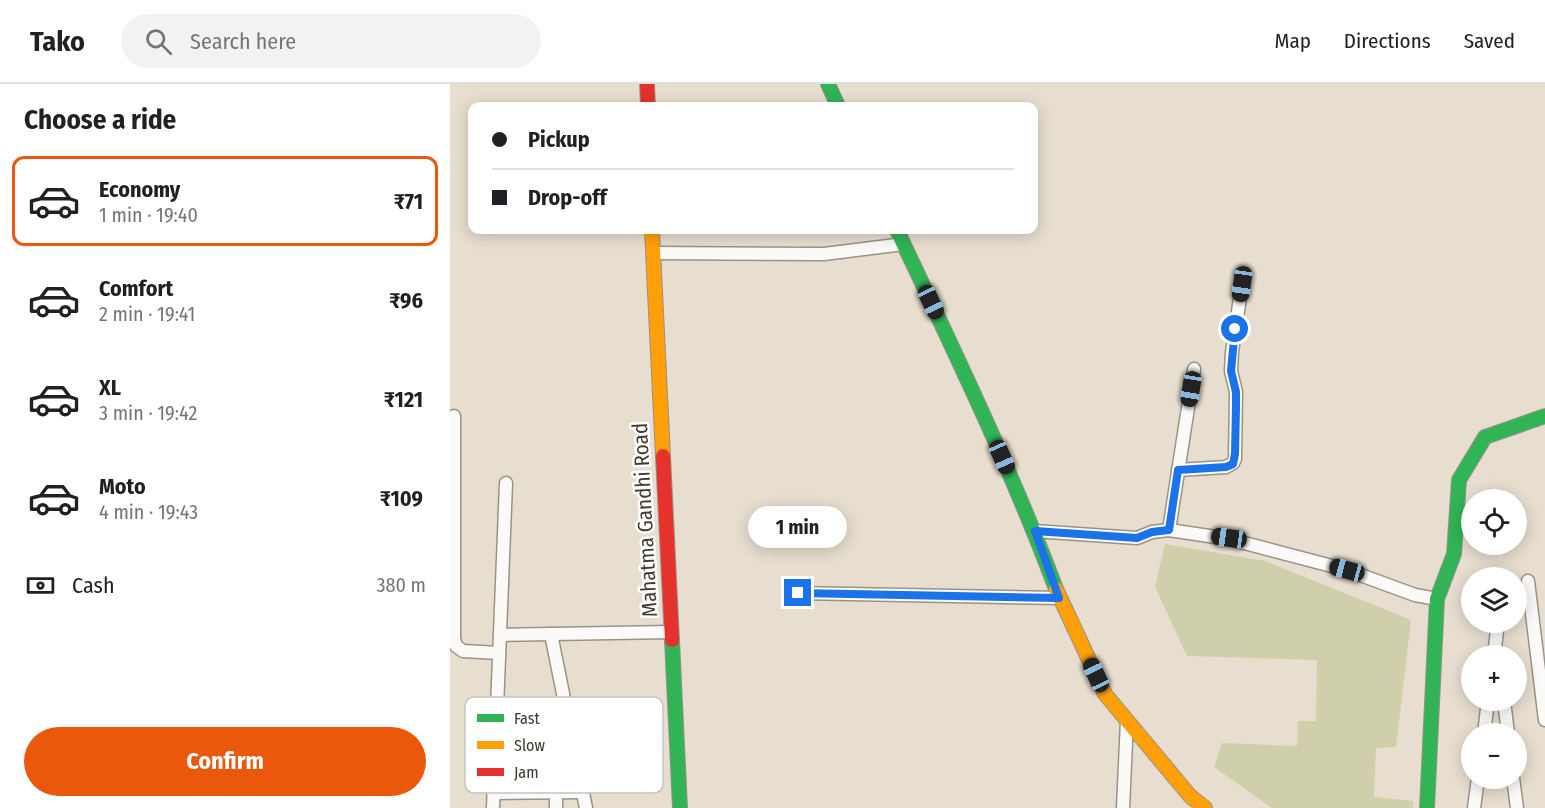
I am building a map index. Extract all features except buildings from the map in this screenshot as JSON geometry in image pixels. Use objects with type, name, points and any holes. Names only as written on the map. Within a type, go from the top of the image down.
[{"type":"street","points":[[647,84],[648,102]]},
{"type":"street","points":[[828,84],[836,102]]},
{"type":"street","name":"Mahatma Gandhi Road","points":[[652,234],[680,808]]},
{"type":"street","points":[[899,234],[986,419],[1035,531],[1059,598],[1105,694],[1190,796],[1205,808]]},
{"type":"street","points":[[653,253],[824,254],[904,244]]},
{"type":"street","points":[[1178,470],[1226,467],[1233,464],[1236,392],[1231,371],[1242,284]]},
{"type":"street","points":[[1169,530],[1194,369]]},
{"type":"street","points":[[454,416],[454,638],[456,646],[463,651],[499,653]]},
{"type":"street","points":[[1427,808],[1437,599],[1454,554],[1459,480],[1485,436],[1545,416]]},
{"type":"street","points":[[497,697],[506,483]]},
{"type":"street","points":[[1035,531],[1137,538],[1152,532],[1169,530],[1229,538],[1347,570],[1415,595],[1437,599]]},
{"type":"street","points":[[1528,581],[1545,720]]},
{"type":"street","points":[[798,593],[1059,598]]},
{"type":"street","points":[[500,635],[671,632]]},
{"type":"street","points":[[551,634],[564,697]]},
{"type":"street","points":[[1123,808],[1127,720]]},
{"type":"street","points":[[1474,808],[1477,789]]},
{"type":"street","points":[[1514,789],[1517,808]]},
{"type":"street","points":[[493,793],[493,808]]},
{"type":"street","points":[[582,793],[586,808]]},
{"type":"green space","points":[[1165,544],[1265,561],[1411,620],[1396,747],[1376,748],[1374,797],[1413,801],[1413,808],[1272,808],[1214,767],[1222,743],[1297,746],[1298,721],[1316,721],[1317,660],[1187,656],[1155,587]]},
{"type":"traffic: fast","points":[[828,84],[836,102]]},
{"type":"traffic: fast","points":[[899,234],[1000,453],[1056,589]]},
{"type":"traffic: fast","points":[[1427,808],[1437,599],[1454,554],[1459,480],[1485,437],[1545,416]]},
{"type":"traffic: fast","points":[[672,640],[680,808]]},
{"type":"traffic: slow","points":[[652,234],[663,456]]},
{"type":"traffic: slow","points":[[1056,589],[1105,694],[1190,796],[1205,808]]},
{"type":"traffic: jam","points":[[647,84],[648,102]]},
{"type":"traffic: jam","points":[[663,456],[672,640]]},
{"type":"route","points":[[798,593],[1059,598],[1035,531],[1137,538],[1152,532],[1169,530],[1178,470],[1226,467],[1233,464],[1236,392],[1231,371],[1235,329]]}]
